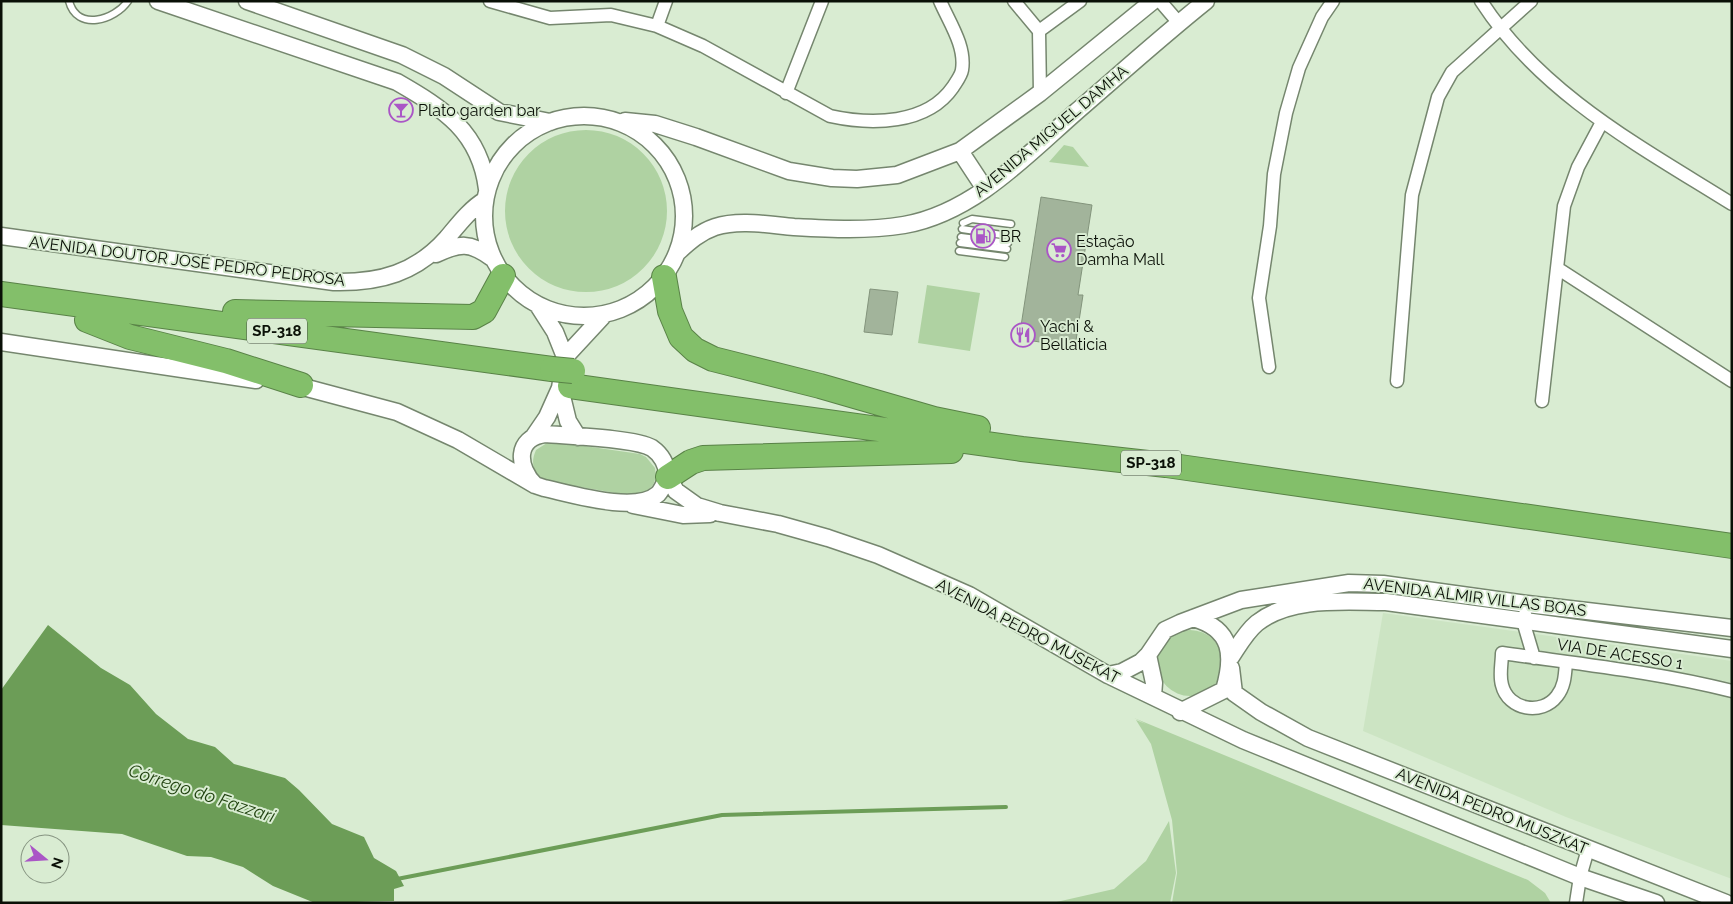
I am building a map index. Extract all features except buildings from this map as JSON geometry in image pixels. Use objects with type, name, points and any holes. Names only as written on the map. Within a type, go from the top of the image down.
[{"type":"highway","points":[[120,310],[473,317],[484,311],[492,300],[498,267]]},
{"type":"highway","points":[[664,277],[670,311],[681,337],[695,350],[713,359],[820,386],[1023,443]]},
{"type":"highway","name":"SP-318","points":[[1,294],[1732,546]]},
{"type":"highway","name":"SP-318","points":[[1,309],[562,376]]},
{"type":"highway","points":[[87,320],[130,337],[226,361],[301,385]]},
{"type":"highway","points":[[668,477],[691,462],[703,458],[1023,443]]},
{"type":"highway","name":"SP-318","points":[[1023,443],[1732,531]]},
{"type":"street","points":[[158,1],[397,82],[422,96],[448,115],[473,144],[485,174],[484,227],[498,267]]},
{"type":"street","points":[[248,1],[402,55],[444,76],[499,112],[550,122]]},
{"type":"street","points":[[490,1],[519,5],[550,18],[611,15],[657,26],[703,46],[830,116],[852,121],[874,122],[904,117],[930,109],[946,97],[962,70],[961,48],[940,1]]},
{"type":"street","points":[[657,26],[666,1]]},
{"type":"street","points":[[786,93],[822,1]]},
{"type":"street","points":[[1014,1],[1039,31],[1040,94]]},
{"type":"street","points":[[1039,31],[1061,6],[1080,1]]},
{"type":"street","points":[[427,258],[486,196],[492,176],[506,154],[524,136],[550,122],[572,116],[599,117],[655,124],[696,137],[789,172],[856,179],[897,175],[960,151],[1040,94],[1153,1]]},
{"type":"street","points":[[1160,1],[1179,23]]},
{"type":"street","name":"AVENIDA MIGUEL DAMHA","points":[[678,252],[695,237],[717,226],[749,223],[837,230],[903,225],[927,220],[985,189],[1206,1]]},
{"type":"street","points":[[1269,367],[1259,298],[1270,226],[1274,174],[1286,114],[1299,68],[1322,18],[1333,1]]},
{"type":"street","points":[[1481,1],[1499,29],[1532,64],[1602,122],[1732,204]]},
{"type":"street","points":[[1397,381],[1412,195],[1438,97],[1452,72],[1531,1]]},
{"type":"street","points":[[539,307],[571,317],[603,316],[623,309],[646,296],[664,277],[678,252],[684,228],[684,202],[677,178],[665,156],[647,138],[614,120]]},
{"type":"street","points":[[1542,401],[1564,206],[1578,167],[1602,122]]},
{"type":"street","points":[[960,151],[985,189]]},
{"type":"street","name":"AVENIDA DOUTOR JOSÉ PEDRO PEDROSA","points":[[1,236],[334,282],[365,282],[416,265],[454,246],[467,245],[479,248],[525,298],[539,307]]},
{"type":"street","points":[[1557,268],[1732,381]]},
{"type":"street","points":[[539,307],[555,332],[568,421],[578,437]]},
{"type":"street","points":[[535,485],[523,469],[521,459],[523,450],[547,417],[562,376],[603,316]]},
{"type":"street","name":"AVENIDA PEDRO MUSEKAT","points":[[1,342],[301,385],[396,412],[458,440],[535,485],[683,514],[720,514],[778,524],[878,555],[969,596],[1108,676],[1152,696],[1180,712],[1243,740]]},
{"type":"street","name":"AVENIDA PEDRO MUSEKAT","points":[[534,436],[545,434],[578,437],[637,443],[652,448],[662,458],[668,477],[676,490],[689,502],[720,514]]},
{"type":"street","points":[[629,504],[644,501],[658,494],[668,477]]},
{"type":"street","name":"AVENIDA ALMIR VILLAS BOAS","points":[[1193,618],[1241,600],[1349,583],[1383,584],[1527,604],[1732,628]]},
{"type":"street","name":"AVENIDA ALMIR VILLAS BOAS","points":[[1231,662],[1248,632],[1262,620],[1278,611],[1302,605],[1345,602],[1386,602],[1732,649]]},
{"type":"street","points":[[1527,604],[1523,621],[1534,658]]},
{"type":"street","points":[[1108,676],[1122,672],[1140,662],[1148,655],[1165,630],[1193,618],[1203,621],[1215,630],[1230,648],[1231,662],[1224,690],[1180,712]]},
{"type":"street","name":"VIA DE ACESSO 1","points":[[1566,662],[1564,682],[1556,697],[1543,707],[1526,708],[1511,700],[1502,686],[1502,653],[1566,662],[1688,681],[1732,691]]},
{"type":"street","points":[[1148,655],[1154,683],[1152,696]]},
{"type":"street","name":"AVENIDA PEDRO MUSZKAT","points":[[1231,662],[1234,693],[1261,712],[1308,738],[1726,903]]},
{"type":"street","name":"AVENIDA PEDRO MUSZKAT","points":[[1243,740],[1580,877],[1656,903]]},
{"type":"street","points":[[1576,903],[1580,877],[1588,849]]},
{"type":"lane","points":[[69,1],[71,8],[77,14],[99,21],[110,18],[128,1]]},
{"type":"lane","points":[[1009,236],[962,226],[972,219],[1011,224]]},
{"type":"lane","points":[[961,240],[1007,246]]},
{"type":"lane","points":[[959,251],[1006,257]]},
{"type":"shaded area","points":[[586,130],[617,136],[643,154],[661,180],[667,211],[661,242],[643,268],[617,286],[586,292],[555,286],[529,268],[511,242],[505,211],[511,180],[529,154],[555,136]]},
{"type":"shaded area","points":[[1064,145],[1073,147],[1089,167],[1049,162]]},
{"type":"shaded area","points":[[927,285],[980,293],[970,351],[918,343]]},
{"type":"shaded area","points":[[550,441],[640,454],[646,457],[655,468],[654,484],[648,490],[633,496],[546,481],[536,472],[533,459],[536,450]]},
{"type":"shaded area","points":[[1383,613],[1732,661],[1732,879],[1566,817],[1363,731]]},
{"type":"shaded area","points":[[1190,630],[1203,632],[1218,645],[1221,650],[1223,663],[1221,676],[1208,691],[1203,694],[1190,696],[1177,694],[1162,681],[1159,676],[1157,663],[1159,650],[1172,635],[1177,632]]},
{"type":"shaded area","points":[[1134,718],[1528,880],[1545,893],[1551,903],[1172,903],[1177,873],[1172,820],[1151,744],[1136,720],[1146,724]]},
{"type":"shaded area","points":[[1169,821],[1176,873],[1170,903],[1052,903],[1114,889],[1146,861]]},
{"type":"water","name":"Córrego do Fazzari","points":[[48,625],[101,668],[130,685],[156,714],[188,739],[215,747],[234,764],[285,778],[332,824],[364,837],[374,858],[396,871],[404,886],[394,889],[394,901],[315,903],[273,886],[243,867],[211,857],[187,856],[122,834],[1,825],[1,690]]},
{"type":"waterway","points":[[397,879],[722,815],[1006,807]]},
{"type":"place","name":"Plato garden bar","points":[[401,110]]},
{"type":"place","name":"BR","points":[[983,236]]},
{"type":"place","name":"Estação Damha Mall","points":[[1059,250]]},
{"type":"place","name":"Yachi & Bellaticia","points":[[1023,335]]}]
